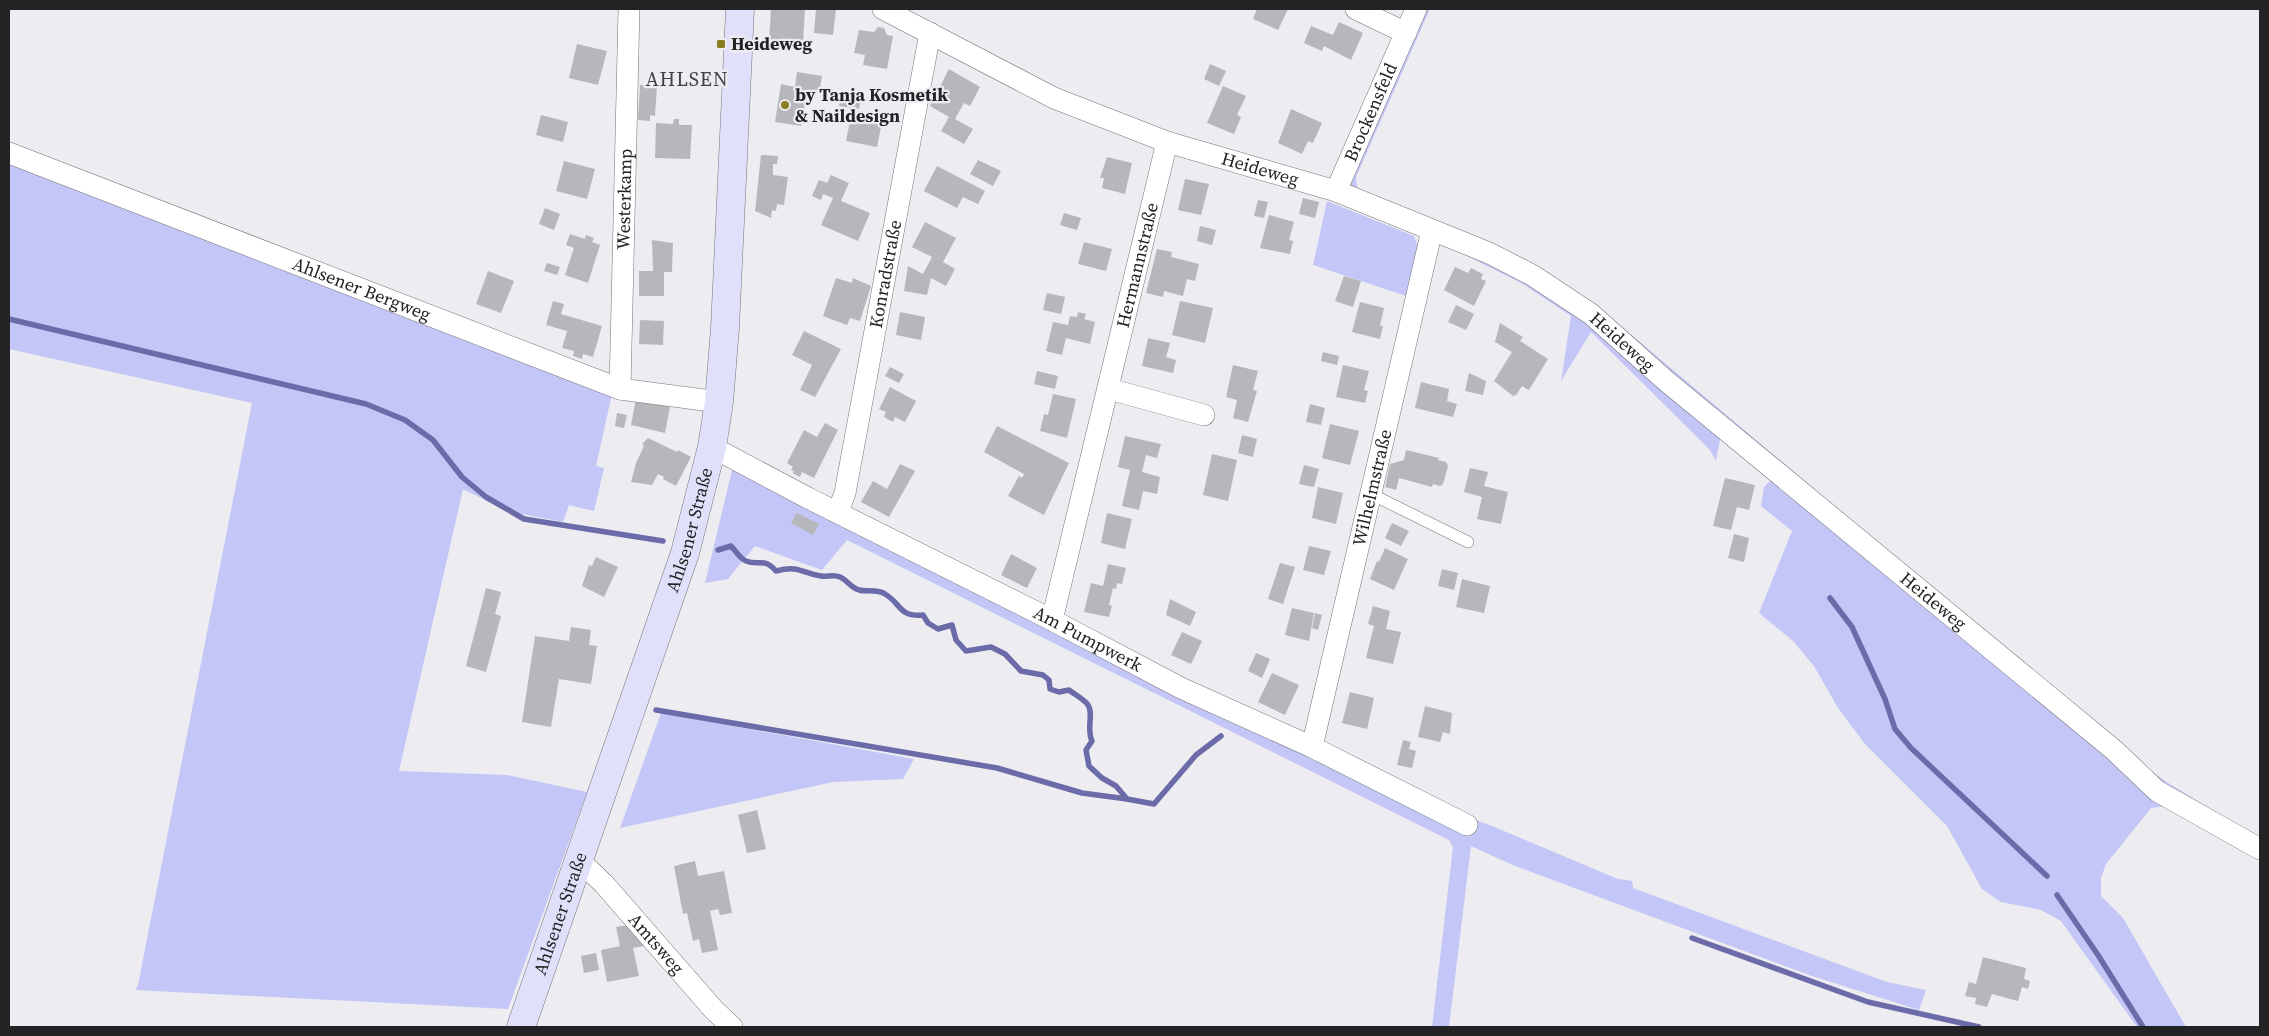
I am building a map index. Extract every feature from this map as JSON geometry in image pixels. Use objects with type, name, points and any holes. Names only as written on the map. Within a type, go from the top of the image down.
[{"type":"main road","name":"Ahlsener Straße","points":[[521,1027],[685,553],[712,447],[719,402],[725,328],[740,9]]},
{"type":"street","name":"Westerkamp","points":[[620,390],[629,9]]},
{"type":"street","name":"Heideweg","points":[[883,9],[1054,98],[1167,142],[1336,191],[1489,253],[1532,275],[1591,314],[1664,380],[2114,750],[2157,791],[2260,849]]},
{"type":"street","points":[[1356,9],[1406,32]]},
{"type":"street","name":"Brockensfeld","points":[[1336,191],[1416,9]]},
{"type":"street","name":"Konradstraße","points":[[838,511],[845,492],[930,34]]},
{"type":"street","name":"Hermannstraße","points":[[1052,620],[1167,142]]},
{"type":"street","name":"Ahlsener Bergweg","points":[[9,153],[620,390],[719,402]]},
{"type":"street","name":"Wilhelmstraße","points":[[1312,747],[1432,230]]},
{"type":"street","points":[[1109,389],[1204,415]]},
{"type":"street","name":"Am Pumpwerk","points":[[712,447],[1052,620],[1181,688],[1312,747],[1467,825]]},
{"type":"street","name":"Amtsweg","points":[[579,860],[604,884],[714,1010],[732,1027]]},
{"type":"lane","points":[[1371,494],[1468,542]]},
{"type":"shaded area","points":[[1413,9],[1430,9],[1356,177],[1357,187],[1369,195],[1584,299],[1634,337],[2132,757],[2165,781],[2260,839],[2168,806],[2151,808],[2106,864],[2101,878],[2101,896],[2123,918],[2186,1027],[2137,1027],[2061,921],[2041,910],[2001,902],[1982,889],[1947,826],[1865,744],[1838,708],[1814,666],[1792,640],[1759,613],[1792,531],[1761,506],[1764,487],[1774,477],[1721,435],[1716,461],[1710,450],[1591,332],[1561,381],[1571,316],[1523,284],[1429,237],[1330,198]]},
{"type":"shaded area","points":[[9,159],[612,394],[596,466],[604,468],[594,511],[569,505],[563,522],[507,511],[463,489],[399,771],[507,775],[587,792],[508,1009],[135,990],[138,985],[252,403],[9,349]]},
{"type":"shaded area","points":[[1327,201],[1414,236],[1418,247],[1406,296],[1313,265]]},
{"type":"shaded area","points":[[733,466],[1463,816],[1487,824],[1618,879],[1632,881],[1633,888],[1887,982],[1926,990],[1919,1010],[1812,976],[1515,866],[1471,846],[1449,1027],[1432,1027],[1453,847],[1449,840],[847,540],[822,570],[755,546],[728,579],[705,583]]},
{"type":"shaded area","points":[[661,713],[914,759],[903,779],[833,782],[620,828]]},
{"type":"building","points":[[771,9],[805,9],[803,43],[769,41]]},
{"type":"building","points":[[816,9],[836,9],[833,35],[814,33]]},
{"type":"building","points":[[1257,9],[1288,9],[1278,30],[1253,19]]},
{"type":"building","points":[[1339,22],[1363,33],[1351,60],[1324,46],[1322,51],[1304,43],[1311,26],[1333,35]]},
{"type":"building","points":[[878,27],[884,28],[887,35],[893,36],[887,69],[863,65],[865,55],[854,53],[859,30],[874,32]]},
{"type":"building","points":[[577,44],[607,51],[598,85],[569,78]]},
{"type":"building","points":[[1210,64],[1226,71],[1219,86],[1204,79]]},
{"type":"building","points":[[949,69],[980,87],[970,106],[964,103],[955,119],[973,129],[964,144],[941,131],[949,117],[930,106]]},
{"type":"building","points":[[797,72],[822,76],[819,94],[807,92],[801,126],[775,122],[781,84],[795,87]]},
{"type":"building","points":[[640,85],[657,86],[655,116],[650,115],[650,121],[638,120]]},
{"type":"building","points":[[1223,86],[1246,96],[1237,115],[1241,117],[1234,134],[1207,123]]},
{"type":"building","points":[[841,96],[861,99],[859,109],[839,106]]},
{"type":"building","points":[[1291,109],[1322,123],[1313,143],[1308,141],[1302,154],[1278,143]]},
{"type":"building","points":[[541,115],[568,122],[563,142],[536,135]]},
{"type":"building","points":[[851,116],[882,122],[877,147],[846,141]]},
{"type":"building","points":[[674,119],[679,119],[679,125],[692,125],[690,159],[655,158],[656,123],[673,124]]},
{"type":"building","points":[[761,155],[778,156],[777,164],[773,164],[773,175],[788,177],[784,205],[777,204],[776,211],[772,210],[771,218],[755,211]]},
{"type":"building","points":[[1107,157],[1132,163],[1125,194],[1102,188],[1104,178],[1100,178]]},
{"type":"building","points":[[978,160],[1001,171],[993,186],[970,174]]},
{"type":"building","points":[[564,161],[595,169],[587,199],[556,191]]},
{"type":"building","points":[[937,166],[985,191],[978,204],[963,197],[957,208],[924,191]]},
{"type":"building","points":[[831,175],[849,183],[841,201],[870,213],[858,241],[821,225],[833,198],[823,194],[821,200],[812,196],[819,180],[827,183]]},
{"type":"building","points":[[1185,179],[1209,184],[1201,215],[1178,210]]},
{"type":"building","points":[[1303,198],[1319,202],[1315,218],[1299,214]]},
{"type":"building","points":[[1258,200],[1268,202],[1264,218],[1254,216]]},
{"type":"building","points":[[545,208],[560,214],[554,230],[539,224]]},
{"type":"building","points":[[1064,213],[1081,218],[1077,230],[1060,225]]},
{"type":"building","points":[[1269,215],[1294,222],[1289,240],[1293,241],[1290,254],[1260,248]]},
{"type":"building","points":[[925,222],[956,238],[943,262],[955,269],[946,286],[931,278],[927,295],[904,291],[908,266],[923,274],[932,257],[912,247]]},
{"type":"building","points":[[1200,226],[1216,230],[1212,245],[1197,241]]},
{"type":"building","points":[[570,234],[585,239],[586,235],[594,238],[592,242],[600,245],[588,283],[565,275],[574,248],[566,245]]},
{"type":"building","points":[[652,240],[673,243],[672,272],[664,272],[664,296],[639,296],[639,271],[653,271]]},
{"type":"building","points":[[1084,242],[1112,249],[1106,271],[1078,264]]},
{"type":"building","points":[[1157,249],[1172,252],[1171,257],[1199,264],[1195,281],[1187,279],[1183,296],[1164,291],[1163,297],[1146,293]]},
{"type":"building","points":[[547,263],[560,267],[557,275],[544,271]]},
{"type":"building","points":[[1455,267],[1468,273],[1471,268],[1483,274],[1481,279],[1486,281],[1474,306],[1444,290]]},
{"type":"building","points":[[488,271],[514,281],[501,313],[476,304]]},
{"type":"building","points":[[1344,276],[1361,281],[1353,307],[1335,301]]},
{"type":"building","points":[[836,278],[852,283],[853,278],[871,286],[860,321],[850,318],[847,325],[823,316]]},
{"type":"building","points":[[1047,293],[1065,297],[1061,314],[1043,310]]},
{"type":"building","points":[[553,301],[564,304],[561,314],[602,326],[593,357],[583,354],[582,359],[573,356],[574,351],[562,348],[567,331],[546,325]]},
{"type":"building","points":[[1180,301],[1213,308],[1205,343],[1172,335]]},
{"type":"building","points":[[1360,302],[1384,308],[1380,326],[1383,326],[1380,339],[1352,332]]},
{"type":"building","points":[[1456,305],[1474,314],[1466,330],[1448,322]]},
{"type":"building","points":[[900,312],[925,317],[921,340],[896,335]]},
{"type":"building","points":[[1078,312],[1086,314],[1084,319],[1095,322],[1090,344],[1066,338],[1062,355],[1046,351],[1053,322],[1068,325],[1070,316],[1077,317]]},
{"type":"building","points":[[640,320],[664,321],[663,345],[639,344]]},
{"type":"building","points":[[1500,323],[1523,337],[1520,341],[1548,359],[1529,390],[1522,386],[1516,395],[1513,396],[1494,381],[1512,352],[1495,342]]},
{"type":"building","points":[[804,331],[841,349],[815,397],[800,390],[812,365],[792,355]]},
{"type":"building","points":[[1148,338],[1170,343],[1166,357],[1176,360],[1173,373],[1142,366]]},
{"type":"building","points":[[1323,352],[1339,356],[1337,365],[1321,361]]},
{"type":"building","points":[[1233,365],[1258,371],[1253,390],[1257,391],[1248,422],[1233,418],[1237,400],[1226,397]]},
{"type":"building","points":[[1343,365],[1369,371],[1364,390],[1368,391],[1365,403],[1336,397]]},
{"type":"building","points":[[890,367],[904,374],[899,383],[885,376]]},
{"type":"building","points":[[1037,371],[1058,376],[1055,389],[1034,384]]},
{"type":"building","points":[[1469,373],[1486,381],[1483,395],[1465,391]]},
{"type":"building","points":[[1421,382],[1449,389],[1447,401],[1457,404],[1453,417],[1415,408]]},
{"type":"building","points":[[890,387],[916,401],[905,422],[895,417],[893,422],[884,417],[886,412],[879,409]]},
{"type":"building","points":[[1053,394],[1076,399],[1067,438],[1040,431],[1044,414],[1048,415]]},
{"type":"building","points":[[636,399],[670,407],[665,433],[631,425]]},
{"type":"building","points":[[1310,404],[1325,408],[1321,425],[1306,422]]},
{"type":"building","points":[[617,413],[627,415],[624,428],[615,426]]},
{"type":"building","points":[[825,423],[838,430],[814,478],[802,472],[800,477],[793,473],[794,471],[791,470],[793,467],[787,463],[804,430],[817,437]]},
{"type":"building","points":[[1330,424],[1359,431],[1350,465],[1322,458]]},
{"type":"building","points":[[997,426],[1069,463],[1044,515],[1008,496],[1019,476],[1022,478],[1024,474],[984,452]]},
{"type":"building","points":[[1242,435],[1257,439],[1253,457],[1238,453]]},
{"type":"building","points":[[1125,436],[1161,444],[1157,458],[1146,455],[1142,472],[1160,477],[1157,494],[1143,491],[1139,510],[1122,506],[1130,470],[1118,467]]},
{"type":"building","points":[[648,438],[691,457],[676,486],[658,474],[652,485],[631,482],[636,463],[644,446],[642,444]]},
{"type":"building","points":[[1406,450],[1439,458],[1438,460],[1446,462],[1448,466],[1443,484],[1440,486],[1433,484],[1432,487],[1399,478],[1396,490],[1385,487],[1390,464],[1404,460]]},
{"type":"building","points":[[1212,454],[1237,460],[1228,501],[1203,495]]},
{"type":"building","points":[[900,464],[915,471],[889,517],[861,502],[873,481],[887,489]]},
{"type":"building","points":[[1304,465],[1319,469],[1314,487],[1299,484]]},
{"type":"building","points":[[1470,468],[1488,472],[1484,486],[1508,492],[1501,524],[1477,519],[1482,497],[1464,492]]},
{"type":"building","points":[[1725,478],[1755,485],[1749,510],[1737,507],[1731,530],[1713,526]]},
{"type":"building","points":[[1318,487],[1343,493],[1336,524],[1312,518]]},
{"type":"building","points":[[797,513],[819,524],[813,535],[791,523]]},
{"type":"building","points":[[1107,513],[1132,519],[1125,549],[1101,543]]},
{"type":"building","points":[[1392,523],[1409,531],[1401,546],[1385,538]]},
{"type":"building","points":[[1734,534],[1749,538],[1744,562],[1728,558]]},
{"type":"building","points":[[1309,546],[1331,551],[1324,575],[1303,570]]},
{"type":"building","points":[[1385,548],[1408,559],[1394,590],[1370,579],[1377,561],[1379,562]]},
{"type":"building","points":[[1011,554],[1037,568],[1027,588],[1001,575]]},
{"type":"building","points":[[596,557],[618,567],[604,597],[582,586],[589,565],[592,566]]},
{"type":"building","points":[[1280,563],[1295,567],[1283,604],[1268,599]]},
{"type":"building","points":[[1108,564],[1126,568],[1122,584],[1117,583],[1116,589],[1113,588],[1109,605],[1112,606],[1109,617],[1084,612],[1091,583],[1103,586]]},
{"type":"building","points":[[1442,569],[1458,573],[1454,590],[1438,586]]},
{"type":"building","points":[[1462,579],[1490,586],[1484,613],[1456,607]]},
{"type":"building","points":[[486,588],[501,592],[495,614],[501,616],[486,672],[466,666]]},
{"type":"building","points":[[1170,599],[1196,612],[1190,626],[1166,615]]},
{"type":"building","points":[[1373,606],[1390,611],[1386,629],[1401,632],[1393,664],[1366,658],[1374,626],[1368,624]]},
{"type":"building","points":[[1292,608],[1314,613],[1309,641],[1285,635]]},
{"type":"building","points":[[1315,613],[1322,615],[1318,630],[1312,628]]},
{"type":"building","points":[[571,627],[591,630],[589,645],[597,646],[591,684],[559,679],[551,727],[522,722],[535,636],[569,641]]},
{"type":"building","points":[[1182,632],[1202,641],[1191,664],[1171,655]]},
{"type":"building","points":[[1256,653],[1270,659],[1262,678],[1248,671]]},
{"type":"building","points":[[1272,673],[1299,685],[1285,715],[1258,702]]},
{"type":"building","points":[[1350,692],[1374,698],[1367,729],[1342,723]]},
{"type":"building","points":[[1425,706],[1452,713],[1450,734],[1443,732],[1440,742],[1418,737]]},
{"type":"building","points":[[1403,740],[1411,742],[1409,749],[1416,751],[1412,768],[1397,765]]},
{"type":"building","points":[[757,810],[766,849],[747,853],[738,815]]},
{"type":"building","points":[[695,861],[698,876],[724,871],[732,913],[720,915],[718,909],[710,911],[718,950],[702,953],[699,939],[693,941],[687,913],[683,914],[674,866]]},
{"type":"building","points":[[628,925],[644,946],[633,948],[639,976],[607,982],[601,950],[620,946],[616,927]]},
{"type":"building","points":[[596,953],[599,970],[584,973],[581,956]]},
{"type":"building","points":[[1983,957],[2026,968],[2024,979],[2030,981],[2028,989],[2022,987],[2018,1001],[1992,994],[1987,1007],[1975,1004],[1976,998],[1965,996],[1969,982],[1976,984]]},
{"type":"waterway","points":[[9,319],[366,404],[405,420],[433,440],[462,477],[486,497],[524,519],[663,541]]},
{"type":"waterway","points":[[718,550],[731,546],[744,560],[768,564],[776,571],[796,569],[814,575],[838,576],[859,590],[882,592],[904,612],[923,615],[928,623],[938,629],[952,625],[956,640],[966,651],[991,647],[1005,654],[1021,671],[1043,675],[1049,680],[1050,689],[1059,692],[1069,690],[1084,701],[1090,709],[1090,736],[1092,741],[1086,750],[1089,766],[1102,778],[1116,786],[1127,799],[1154,804],[1196,755],[1221,736]]},
{"type":"waterway","points":[[1830,598],[1852,627],[1885,699],[1895,729],[1911,748],[2047,876]]},
{"type":"waterway","points":[[656,710],[997,768],[1082,793],[1127,799]]},
{"type":"waterway","points":[[2057,895],[2098,955],[2143,1027]]},
{"type":"waterway","points":[[1692,938],[1868,1002],[1979,1027]]},
{"type":"place","name":"Heideweg","points":[[721,44]]},
{"type":"place","name":"by Tanja Kosmetik & Naildesign","points":[[785,105]]},
{"type":"district","name":"AHLSEN","points":[[687,79]]}]
